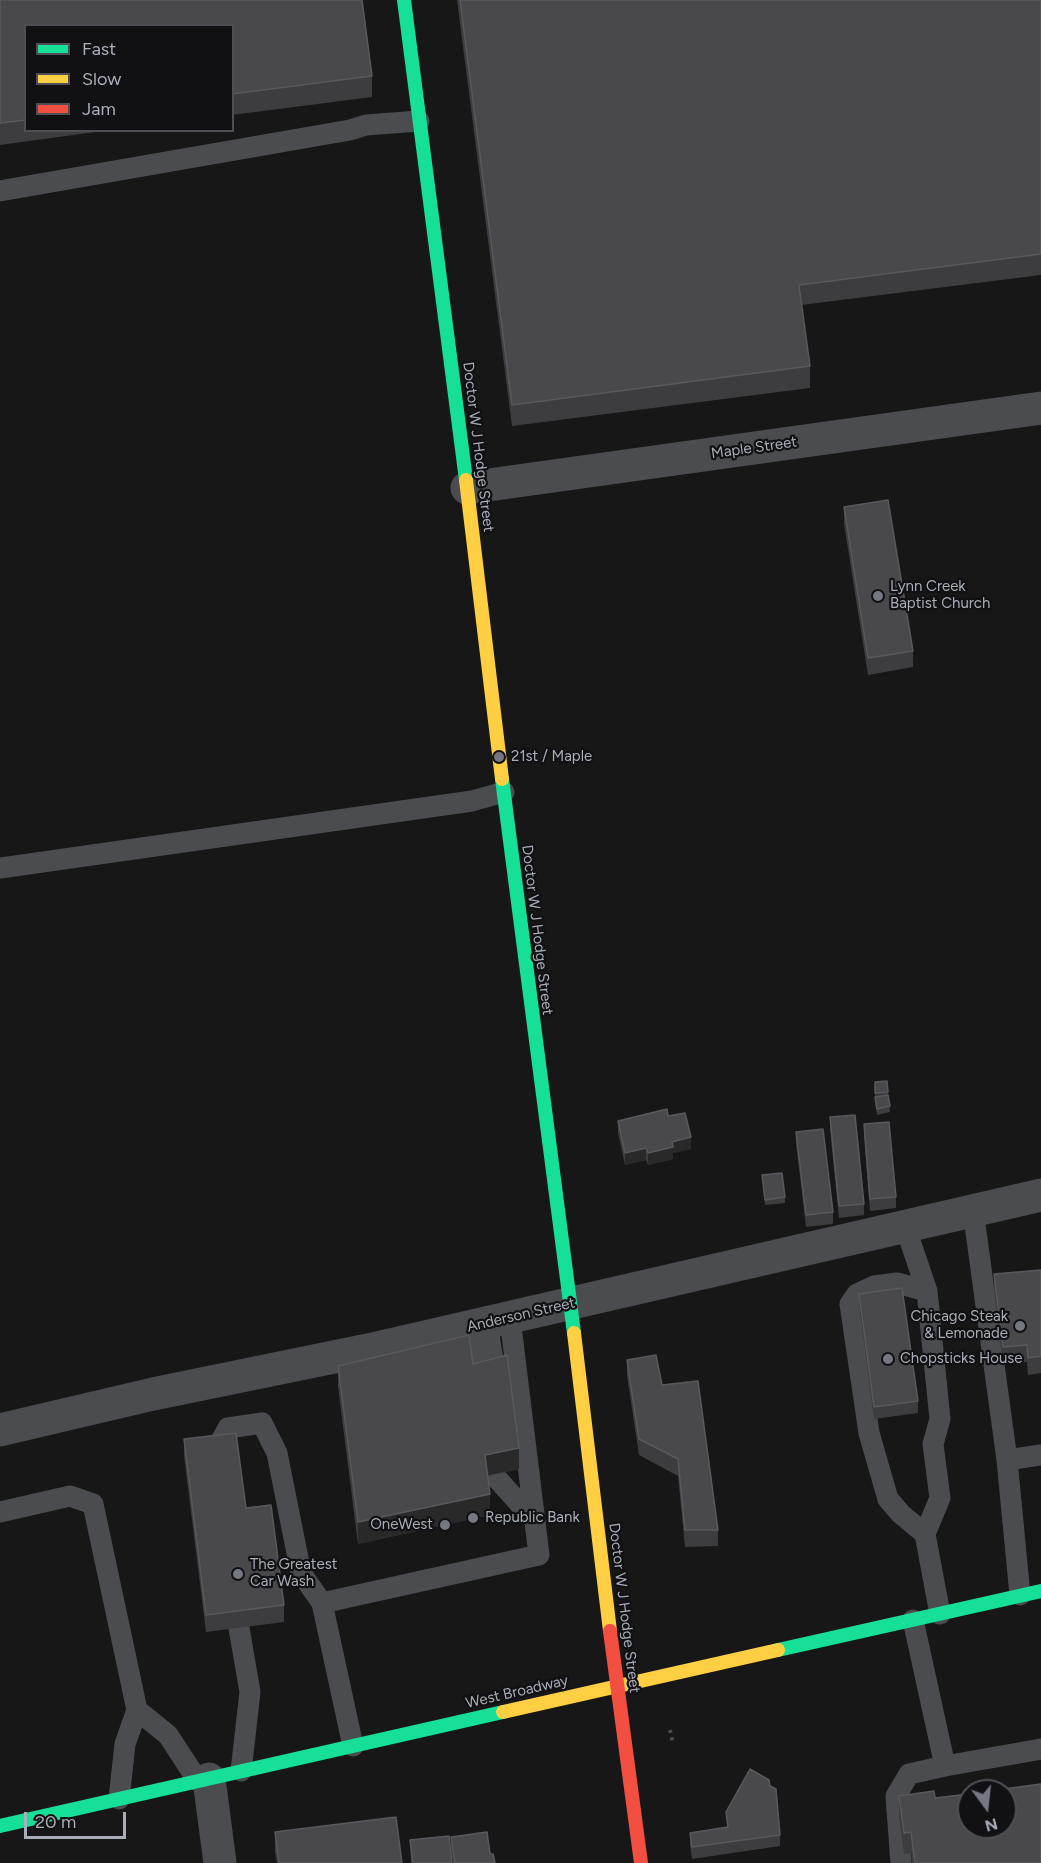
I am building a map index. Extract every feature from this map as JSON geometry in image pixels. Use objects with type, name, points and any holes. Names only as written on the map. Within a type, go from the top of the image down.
[{"type":"main road","name":"Doctor W J Hodge Street","points":[[404,0],[570,1304],[616,1686],[641,1863]]},
{"type":"main road","name":"West Broadway","points":[[0,1826],[1041,1591]]},
{"type":"street","name":"Maple Street","points":[[467,488],[1041,408]]},
{"type":"street","name":"Anderson Street","points":[[0,1430],[153,1394],[490,1323],[1041,1195]]},
{"type":"street","points":[[203,1780],[220,1863]]},
{"type":"lane","points":[[0,190],[339,132],[366,125],[419,121]]},
{"type":"lane","points":[[0,868],[472,801],[504,792]]},
{"type":"lane","points":[[973,1210],[1007,1460],[1020,1595]]},
{"type":"lane","points":[[905,1226],[927,1291],[940,1419],[933,1444],[940,1498],[925,1534],[940,1614]]},
{"type":"lane","points":[[925,1534],[901,1514],[888,1498],[869,1433],[850,1304],[856,1294],[874,1286],[897,1283],[927,1291]]},
{"type":"lane","points":[[488,1381],[490,1323]]},
{"type":"lane","points":[[322,1603],[539,1555],[535,1521],[490,1323]]},
{"type":"lane","points":[[215,1452],[228,1428],[262,1423],[277,1453],[302,1573],[322,1603],[353,1746]]},
{"type":"lane","points":[[1007,1460],[1041,1455]]},
{"type":"lane","points":[[500,1473],[535,1521]]},
{"type":"lane","points":[[0,1512],[70,1496],[93,1504],[137,1710],[125,1744],[119,1799]]},
{"type":"lane","points":[[913,1620],[945,1766]]},
{"type":"lane","points":[[239,1628],[250,1692],[241,1771]]},
{"type":"lane","points":[[137,1710],[168,1735],[203,1780]]},
{"type":"lane","points":[[901,1863],[896,1796],[909,1774],[1041,1749]]},
{"type":"path","points":[[670,1730],[672,1744]]},
{"type":"building","points":[[0,0],[362,0],[372,76],[234,94],[234,24],[24,24],[24,120],[0,123]]},
{"type":"building","points":[[460,0],[1041,0],[1041,254],[799,285],[810,366],[512,405]]},
{"type":"building","name":"Lynn Creek Baptist Church","points":[[888,500],[913,651],[868,658],[844,507]]},
{"type":"building","points":[[887,1081],[888,1092],[875,1093],[875,1082]]},
{"type":"building","points":[[888,1095],[890,1106],[877,1109],[875,1097]]},
{"type":"building","points":[[667,1109],[668,1116],[685,1113],[691,1137],[672,1142],[673,1147],[648,1153],[646,1148],[625,1153],[618,1121]]},
{"type":"building","points":[[855,1115],[864,1204],[839,1206],[830,1117]]},
{"type":"building","points":[[889,1122],[896,1197],[870,1199],[864,1124]]},
{"type":"building","points":[[823,1129],[833,1212],[806,1215],[796,1132]]},
{"type":"building","points":[[782,1173],[785,1197],[765,1200],[762,1175]]},
{"type":"building","name":"Chicago Steak & Lemonade","points":[[1041,1270],[1041,1356],[1028,1358],[1027,1345],[1003,1347],[994,1274]]},
{"type":"building","name":"Chopsticks House","points":[[902,1288],[918,1401],[874,1407],[859,1294]]},
{"type":"building","points":[[469,1335],[473,1364],[507,1355],[519,1448],[485,1455],[490,1494],[358,1522],[338,1366]]},
{"type":"building","points":[[656,1355],[662,1385],[698,1381],[718,1530],[685,1530],[678,1459],[639,1439],[627,1360]]},
{"type":"building","name":"The Greatest Car Wash","points":[[236,1433],[246,1508],[271,1505],[284,1605],[206,1615],[184,1439]]},
{"type":"building","points":[[750,1769],[769,1780],[770,1786],[776,1789],[780,1835],[692,1847],[690,1833],[728,1827],[726,1812]]},
{"type":"building","points":[[1041,1784],[1041,1863],[915,1863],[911,1832],[904,1833],[899,1796],[934,1791],[935,1798],[957,1795],[957,1839],[1017,1839],[1017,1787]]},
{"type":"building","points":[[396,1817],[402,1863],[279,1863],[275,1832]]},
{"type":"building","points":[[487,1832],[490,1854],[493,1854],[495,1863],[455,1863],[451,1837]]},
{"type":"building","points":[[449,1836],[452,1863],[413,1863],[410,1840]]},
{"type":"traffic: fast","points":[[404,0],[466,480]]},
{"type":"traffic: fast","points":[[502,779],[574,1333]]},
{"type":"traffic: fast","points":[[778,1650],[1041,1591]]},
{"type":"traffic: fast","points":[[0,1826],[503,1712]]},
{"type":"traffic: slow","points":[[466,480],[502,779]]},
{"type":"traffic: slow","points":[[574,1333],[610,1631]]},
{"type":"traffic: slow","points":[[503,1712],[778,1650]]},
{"type":"traffic: jam","points":[[610,1631],[641,1863]]},
{"type":"place","name":"Lynn Creek Baptist Church","points":[[878,596]]},
{"type":"place","name":"21st / Maple","points":[[499,757]]},
{"type":"place","name":"Chicago Steak & Lemonade","points":[[1020,1326]]},
{"type":"place","name":"Chopsticks House","points":[[888,1359]]},
{"type":"place","name":"Republic Bank","points":[[473,1518]]},
{"type":"place","name":"OneWest","points":[[445,1525]]},
{"type":"place","name":"The Greatest Car Wash","points":[[238,1574]]}]
